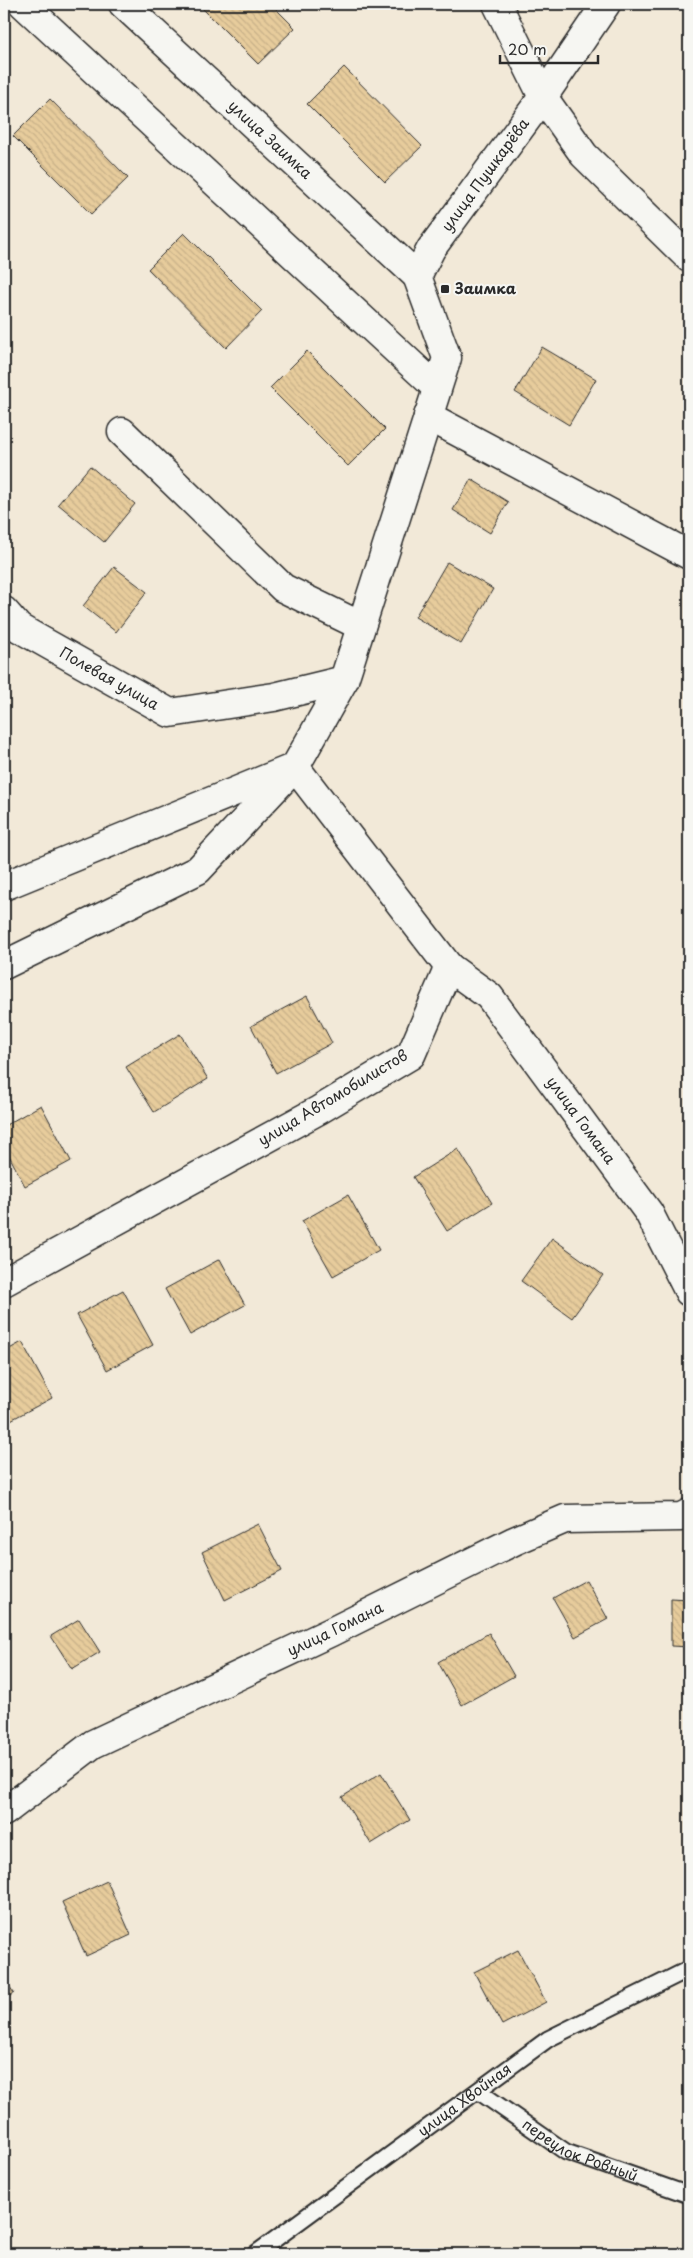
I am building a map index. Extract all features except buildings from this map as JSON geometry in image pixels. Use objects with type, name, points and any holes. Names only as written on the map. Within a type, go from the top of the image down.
[{"type":"street","points":[[23,4],[437,388]]},
{"type":"street","name":"улица Заимка","points":[[123,4],[417,276]]},
{"type":"street","points":[[496,4],[543,98],[584,155],[689,258]]},
{"type":"street","name":"улица Пушкарёва","points":[[417,276],[431,248],[543,98],[606,4]]},
{"type":"street","points":[[4,965],[198,870],[294,767],[344,680],[447,358],[417,276]]},
{"type":"street","points":[[428,416],[689,555]]},
{"type":"street","points":[[122,432],[283,588],[362,626]]},
{"type":"street","name":"Полевая улица","points":[[4,611],[19,628],[170,713],[274,697],[344,680]]},
{"type":"street","points":[[4,886],[294,767]]},
{"type":"street","points":[[294,767],[449,967]]},
{"type":"street","name":"улица Автомобилистов","points":[[4,1282],[320,1110],[411,1055],[449,967]]},
{"type":"street","name":"улица Гомана","points":[[449,967],[489,996],[626,1180],[649,1213],[689,1292]]},
{"type":"street","name":"улица Гомана","points":[[4,1812],[93,1744],[332,1632],[514,1541],[565,1519],[681,1517],[689,1513]]},
{"type":"lane","name":"улица Хвойная","points":[[255,2254],[548,2039],[689,1969]]},
{"type":"lane","name":"переулок Ровный","points":[[478,2091],[566,2152],[689,2195]]},
{"type":"place","name":"Заимка","points":[[445,289]]}]
